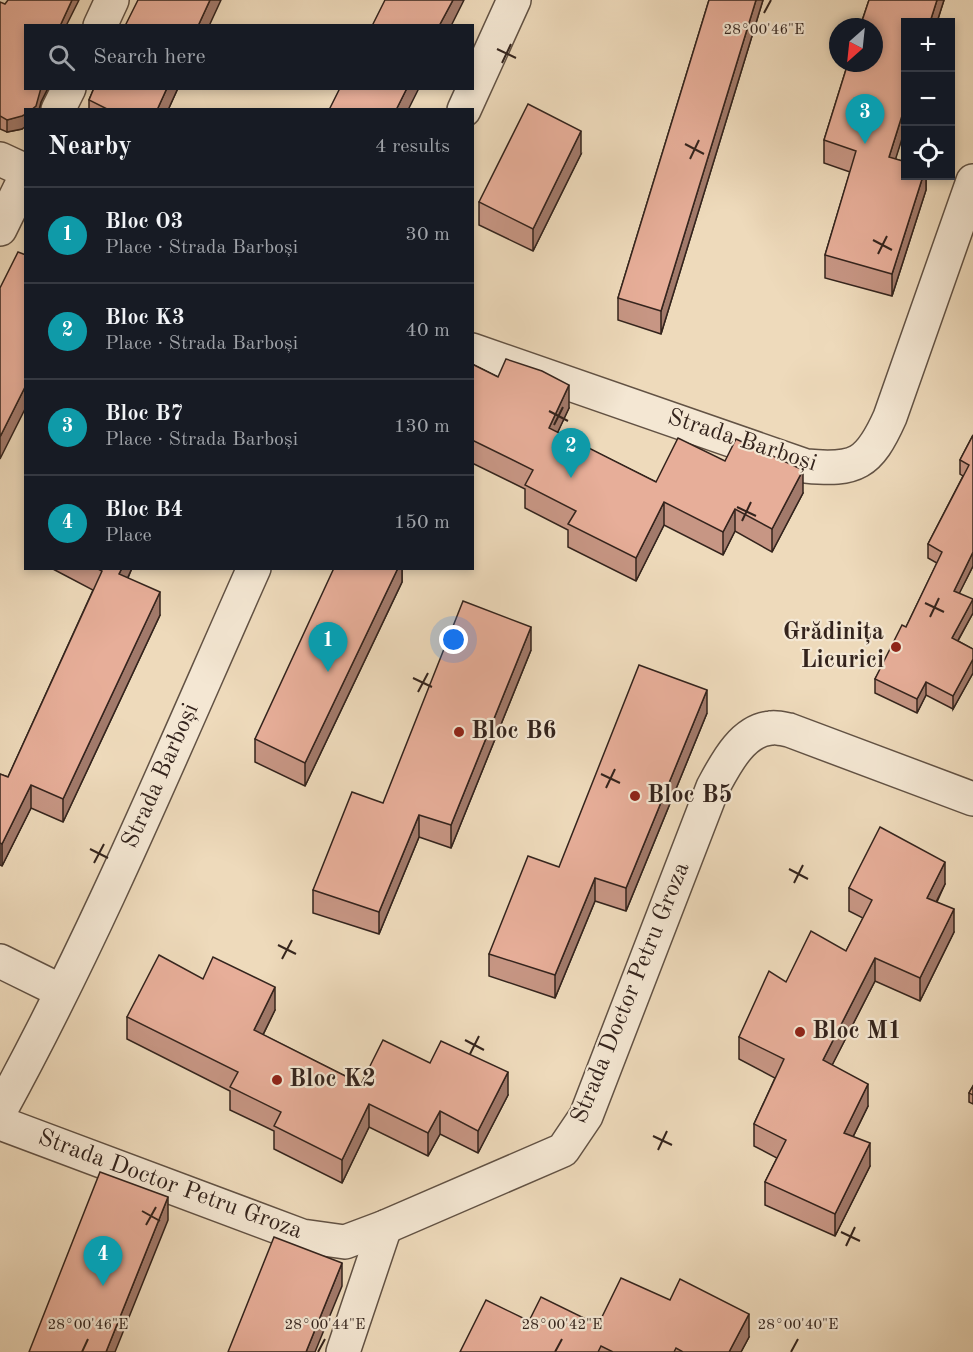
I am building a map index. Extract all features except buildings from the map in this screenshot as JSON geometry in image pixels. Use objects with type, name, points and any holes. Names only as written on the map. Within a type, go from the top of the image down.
[{"type":"street","points":[[101,24],[112,0]]},
{"type":"street","points":[[474,88],[514,0]]},
{"type":"street","points":[[59,108],[68,90]]},
{"type":"street","points":[[465,108],[473,90]]},
{"type":"street","points":[[0,159],[24,170]]},
{"type":"street","points":[[0,229],[24,180]]},
{"type":"street","name":"Strada Barboși","points":[[474,351],[806,466],[837,469],[859,462],[876,447],[890,417],[973,181]]},
{"type":"street","name":"Strada Barboși","points":[[0,1111],[61,991],[254,570]]},
{"type":"street","name":"Strada Doctor Petru Groza","points":[[0,1123],[302,1236],[345,1242],[563,1150],[586,1116],[713,787],[730,755],[750,737],[769,728],[800,733],[973,799]]},
{"type":"street","points":[[0,961],[61,991]]},
{"type":"street","points":[[343,1352],[385,1227]]},
{"type":"place","name":"Bloc B7","points":[[865,144]]},
{"type":"place","name":"Bloc K3","points":[[571,478]]},
{"type":"place","name":"Grădinița Licurici","points":[[896,647]]},
{"type":"place","name":"Bloc O3","points":[[328,672]]},
{"type":"place","name":"Bloc B6","points":[[459,732]]},
{"type":"place","name":"Bloc B5","points":[[635,796]]},
{"type":"place","name":"Bloc M1","points":[[800,1032]]},
{"type":"place","name":"Bloc K2","points":[[277,1080]]},
{"type":"place","name":"Bloc B4","points":[[103,1286]]}]
